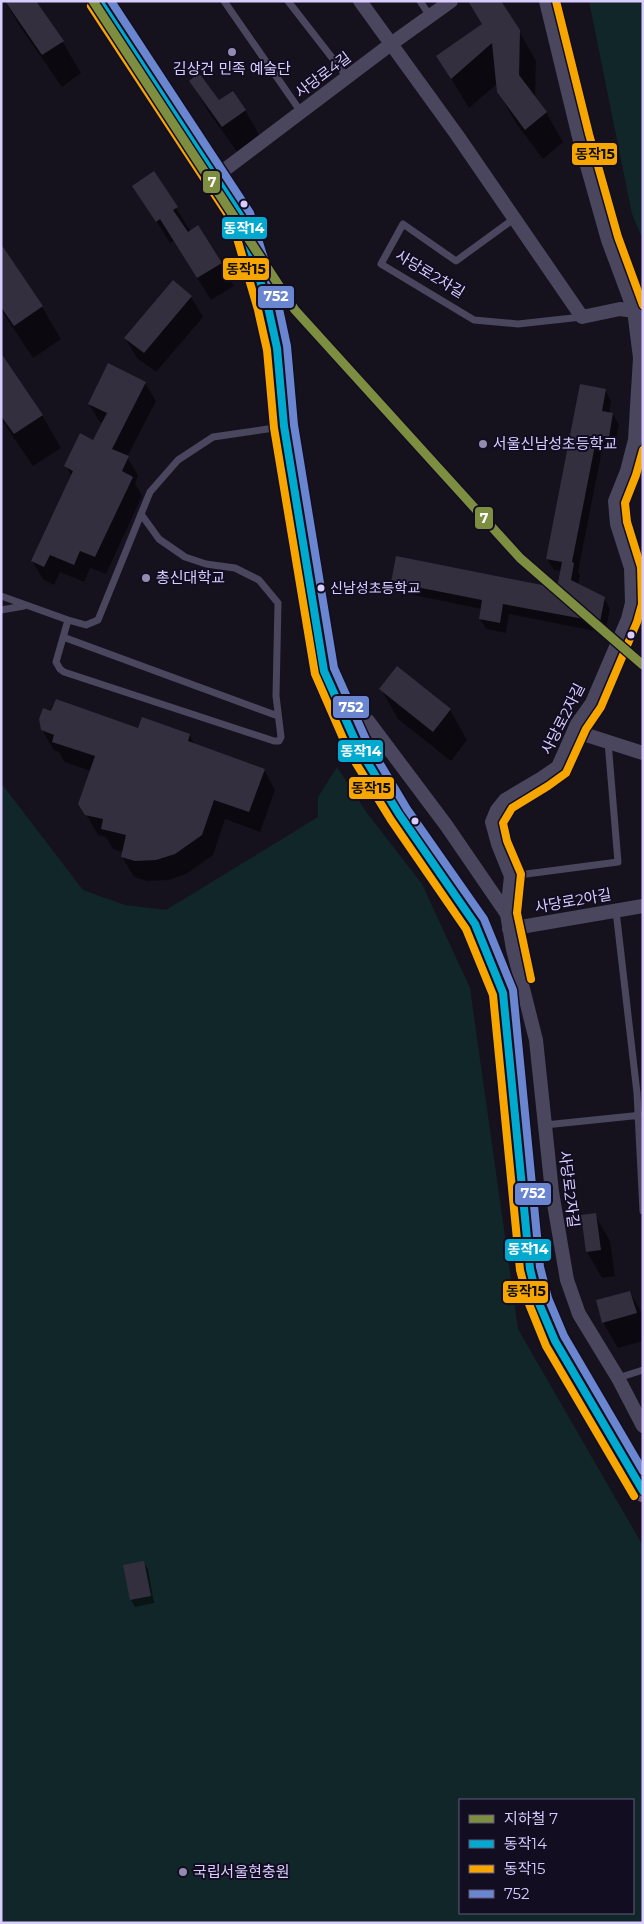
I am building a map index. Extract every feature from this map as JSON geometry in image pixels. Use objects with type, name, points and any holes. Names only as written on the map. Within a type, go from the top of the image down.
[{"type":"main road","points":[[99,1],[241,217],[268,307],[277,348],[284,426],[324,671],[358,747],[394,805],[475,924],[503,993],[530,1269],[536,1293],[555,1341],[643,1491]]},
{"type":"street","points":[[360,1],[515,218],[582,316]]},
{"type":"street","name":"사당로4길","points":[[215,177],[451,1]]},
{"type":"street","name":"사당로2자길","points":[[546,1],[579,137],[608,240],[638,311],[640,358],[635,440],[627,471],[615,501],[617,524],[631,568],[632,603],[628,619],[592,703],[574,731],[558,767],[506,800],[492,822],[498,844],[511,876],[507,914],[509,929],[536,1040],[552,1192],[567,1280],[579,1314],[618,1378],[643,1426]]},
{"type":"street","name":"사당로2차길","points":[[582,316],[620,309],[638,311]]},
{"type":"street","points":[[338,703],[368,721],[446,825],[507,914]]},
{"type":"street","points":[[574,731],[643,753]]},
{"type":"street","name":"사당로2아길","points":[[509,929],[643,906]]},
{"type":"lane","points":[[224,1],[301,112]]},
{"type":"lane","points":[[288,1],[347,77]]},
{"type":"lane","points":[[420,1],[430,16]]},
{"type":"lane","name":"사당로2차길","points":[[515,218],[456,261],[403,224],[381,264],[474,320],[518,324],[582,316]]},
{"type":"lane","points":[[1,596],[24,606],[86,625],[98,620],[150,492],[178,460],[213,437],[284,426]]},
{"type":"lane","points":[[68,620],[56,662],[64,672],[274,741],[279,741],[281,737],[276,696],[278,603],[259,580],[234,568],[206,564],[186,557],[159,539],[141,514]]},
{"type":"lane","points":[[1,610],[24,606]]},
{"type":"lane","points":[[628,619],[643,617]]},
{"type":"lane","points":[[63,637],[278,716]]},
{"type":"lane","points":[[511,876],[618,862],[608,742]]},
{"type":"lane","points":[[616,910],[640,1116],[643,1211]]},
{"type":"lane","points":[[545,1125],[640,1116]]},
{"type":"lane","points":[[618,1378],[643,1370]]},
{"type":"green space","points":[[589,1],[643,1],[643,240],[632,214]]},
{"type":"green space","points":[[337,767],[367,813],[422,884],[470,988],[518,1329],[643,1546],[643,1923],[1,1923],[1,783],[83,890],[125,905],[166,910],[318,817],[318,797]]},
{"type":"building","points":[[5,1],[36,1],[64,41],[42,55]]},
{"type":"building","points":[[468,1],[501,1],[520,30],[519,75],[547,112],[525,130],[497,92],[492,43],[451,79],[436,56],[482,24]]},
{"type":"building","points":[[199,73],[219,100],[233,91],[246,110],[222,127],[189,81]]},
{"type":"building","points":[[154,171],[178,207],[173,210],[188,232],[198,225],[222,263],[197,278],[160,219],[156,222],[132,186]]},
{"type":"building","points":[[1,244],[43,306],[14,326],[1,307]]},
{"type":"building","points":[[173,280],[192,296],[144,353],[124,338]]},
{"type":"building","points":[[1,353],[43,415],[14,434],[1,416]]},
{"type":"building","points":[[108,363],[146,382],[112,449],[129,456],[122,471],[133,477],[95,557],[80,551],[74,565],[50,555],[44,567],[31,561],[73,471],[64,466],[80,433],[93,440],[107,413],[88,404]]},
{"type":"building","points":[[580,384],[606,389],[602,411],[613,413],[609,437],[597,435],[572,562],[574,563],[571,580],[605,597],[600,622],[503,604],[500,623],[479,619],[482,600],[391,582],[396,556],[557,588],[562,562],[546,559]]},
{"type":"building","points":[[397,666],[451,709],[433,732],[379,689]]},
{"type":"building","points":[[56,699],[138,728],[142,717],[190,734],[188,741],[265,769],[249,812],[214,800],[202,835],[175,854],[156,860],[135,861],[121,857],[126,835],[101,829],[103,819],[85,815],[78,804],[95,756],[52,742],[54,735],[41,730],[39,719],[43,708],[51,711]]},
{"type":"building","points":[[596,1213],[601,1250],[586,1252],[581,1215]]},
{"type":"building","points":[[630,1291],[637,1313],[602,1323],[596,1300]]},
{"type":"building","points":[[144,1561],[151,1596],[130,1600],[123,1565]]},
{"type":"metro line","name":"7","points":[[93,1],[295,310],[520,558],[643,665]]},
{"type":"transit line","name":"동작14","points":[[99,1],[241,217],[268,307],[277,348],[284,426],[324,671],[358,747],[399,814],[475,924],[503,993],[530,1269],[538,1301],[555,1341],[643,1491]]},
{"type":"transit line","name":"752","points":[[111,1],[250,213],[278,304],[287,346],[294,425],[334,668],[367,742],[407,809],[484,919],[513,990],[540,1267],[548,1298],[564,1336],[643,1471]]},
{"type":"transit line","name":"동작15","points":[[556,1],[589,134],[618,237],[643,305]]},
{"type":"transit line","name":"동작15","points":[[91,6],[232,221],[258,310],[267,350],[274,428],[315,674],[349,752],[391,820],[466,929],[493,995],[520,1270],[529,1304],[546,1346],[634,1496]]},
{"type":"transit line","name":"동작15","points":[[531,979],[517,913],[521,874],[507,841],[503,823],[512,808],[566,773],[586,729],[601,707],[637,622],[642,604],[641,567],[627,522],[625,503],[643,450]]},
{"type":"place","name":"김상건 민족 예술단","points":[[232,52]]},
{"type":"place","name":"서울신남성초등학교","points":[[483,444]]},
{"type":"place","name":"총신대학교","points":[[146,578]]},
{"type":"place","name":"신남성초등학교","points":[[321,588]]},
{"type":"place","name":"국립서울현충원","points":[[183,1872]]}]
